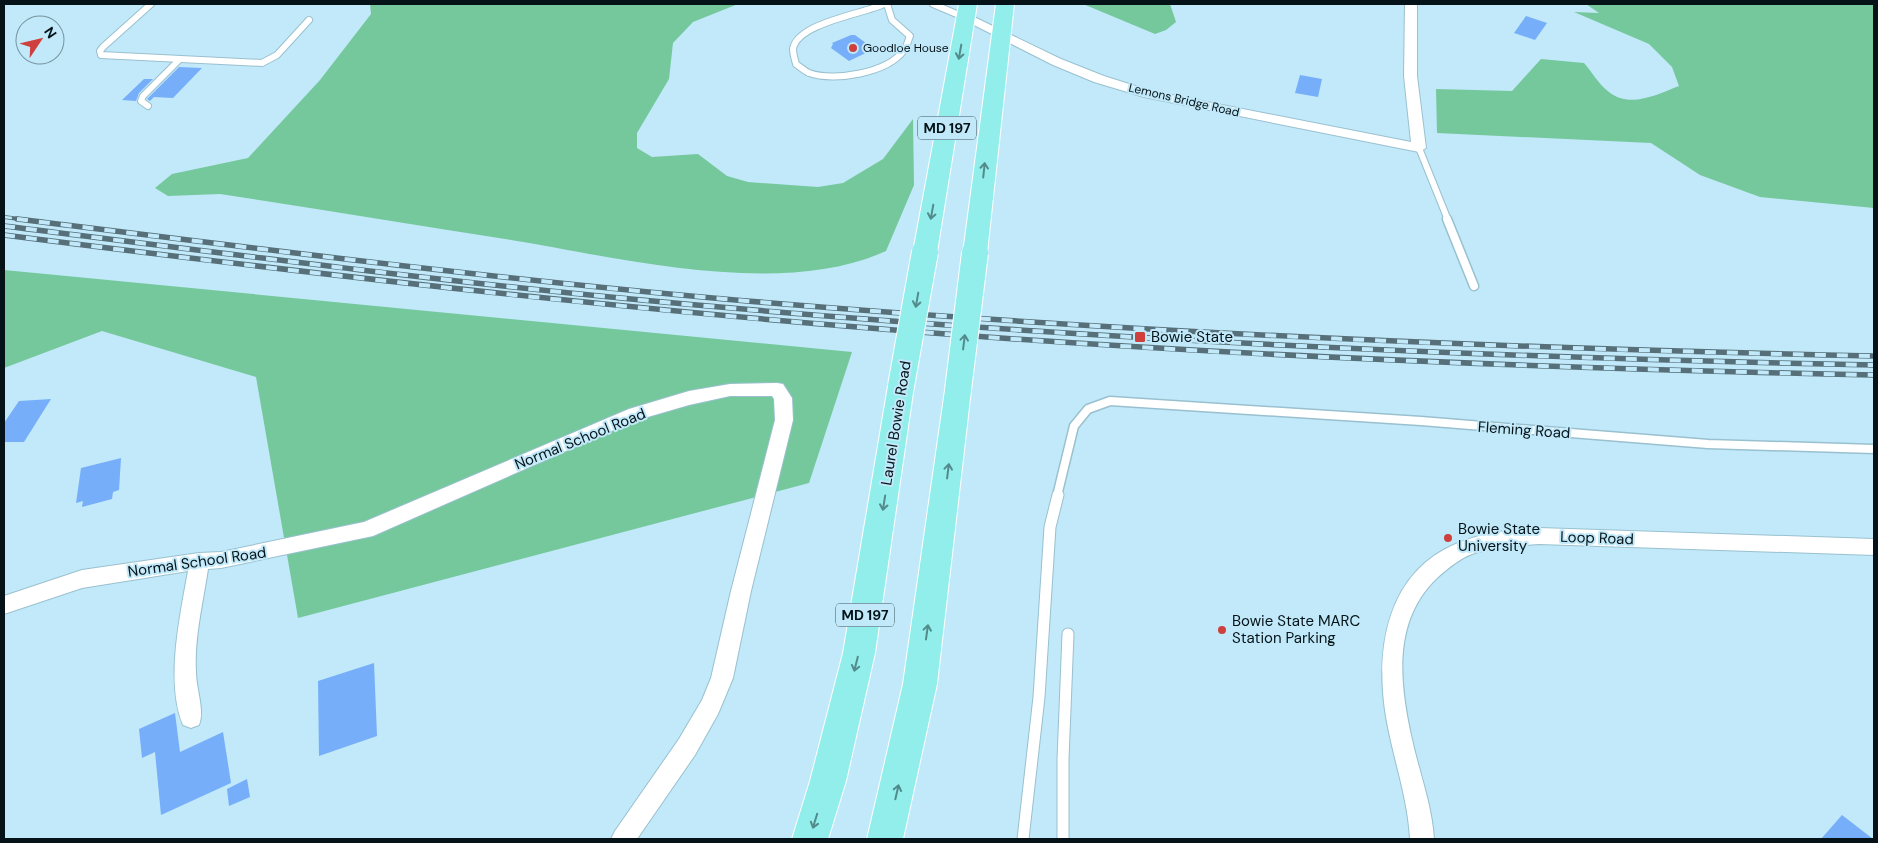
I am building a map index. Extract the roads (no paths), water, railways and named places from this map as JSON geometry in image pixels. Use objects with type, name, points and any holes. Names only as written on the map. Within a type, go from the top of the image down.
[{"type":"main road","name":"MD 197","points":[[885,839],[920,684],[1005,4]]},
{"type":"main road","name":"Laurel Bowie Road","points":[[810,839],[828,781],[859,653],[901,386],[967,11]]},
{"type":"street","points":[[1411,4],[1412,83],[1419,148]]},
{"type":"street","name":"Lemons Bridge Road","points":[[967,11],[1000,36],[1099,79],[1149,94],[1419,148]]},
{"type":"street","name":"Normal School Road","points":[[4,605],[82,579],[199,561],[222,560],[366,530],[629,416],[689,398],[730,390],[777,389],[783,398],[784,420],[740,591],[722,678],[710,707],[687,747],[623,839]]},
{"type":"street","name":"Loop Road","points":[[1422,839],[1398,724],[1391,679],[1393,641],[1398,619],[1406,601],[1420,582],[1462,549],[1486,541],[1556,536],[1874,547]]},
{"type":"street","points":[[190,718],[186,672],[187,646],[199,561]]},
{"type":"lane","points":[[151,4],[103,47],[100,53],[113,57],[255,64],[265,62],[277,55],[309,20]]},
{"type":"lane","points":[[886,4],[892,20],[910,36],[909,46],[902,56],[867,71],[842,78],[814,75],[799,67],[792,55],[794,46],[800,36],[823,23],[886,4]]},
{"type":"lane","name":"Lemons Bridge Road","points":[[933,4],[967,11]]},
{"type":"lane","points":[[148,106],[141,101],[143,96],[179,60]]},
{"type":"lane","points":[[1419,148],[1474,286]]},
{"type":"lane","name":"Fleming Road","points":[[1023,839],[1039,697],[1050,527],[1074,426],[1080,415],[1091,406],[1110,401],[1708,444],[1874,449]]},
{"type":"lane","points":[[1063,839],[1063,759],[1068,634]]},
{"type":"railway","points":[[4,217],[27,220]]},
{"type":"railway","points":[[17,219],[547,282],[868,311],[1299,337],[1730,353],[1874,356]]},
{"type":"railway","points":[[4,226],[474,283],[786,313],[941,325],[1252,344],[1407,351],[1874,365]]},
{"type":"railway","points":[[4,235],[324,274],[537,297],[750,318],[984,337],[1365,359],[1874,375]]},
{"type":"place","name":"Goodloe House","points":[[853,48]]},
{"type":"place","name":"Bowie State","points":[[1140,337]]},
{"type":"place","name":"Bowie State University","points":[[1448,538]]},
{"type":"place","name":"Bowie State MARC Station Parking","points":[[1222,630]]}]
